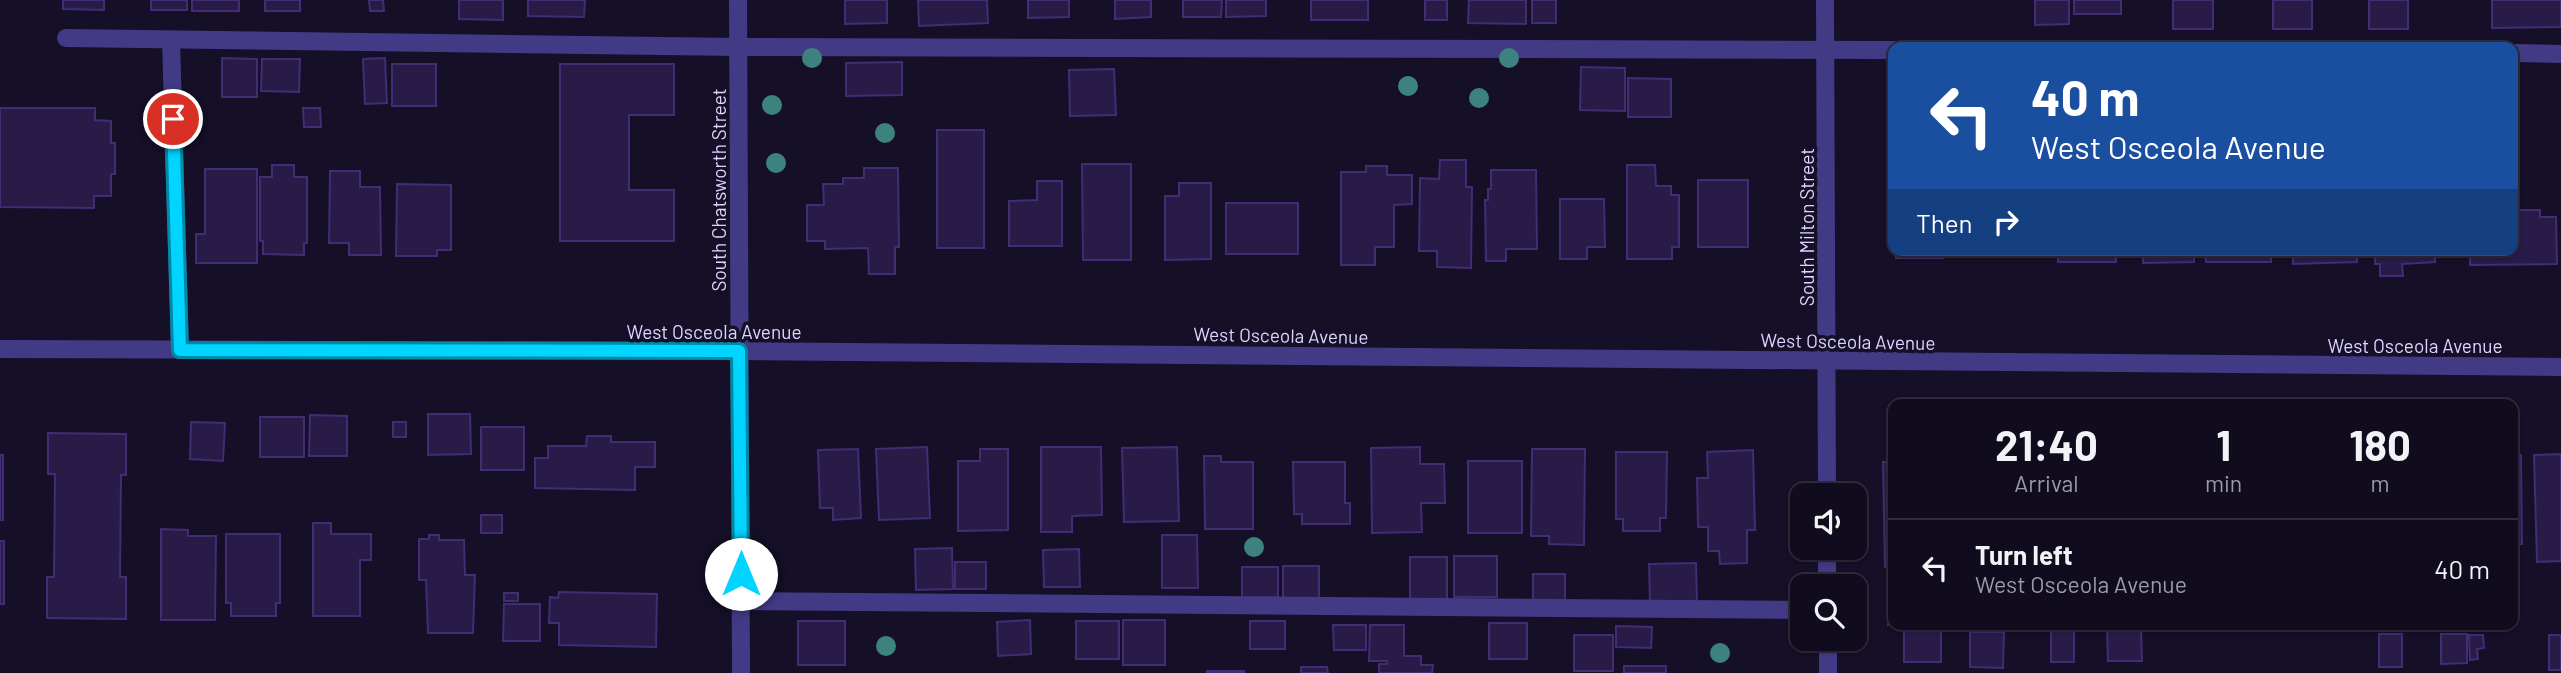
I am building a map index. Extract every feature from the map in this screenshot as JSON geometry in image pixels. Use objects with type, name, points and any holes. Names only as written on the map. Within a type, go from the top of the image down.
[{"type":"street","name":"South Chatsworth Street","points":[[738,0],[741,673]]},
{"type":"street","name":"South Milton Street","points":[[1825,0],[1827,483]]},
{"type":"street","points":[[66,38],[738,47],[1888,50]]},
{"type":"street","points":[[171,40],[180,350]]},
{"type":"street","points":[[2518,53],[2561,54]]},
{"type":"street","name":"West Osceola Avenue","points":[[0,349],[739,351],[2561,367]]},
{"type":"street","points":[[741,601],[1790,610]]},
{"type":"street","points":[[1828,651],[1828,673]]},
{"type":"building","points":[[63,0],[104,0],[104,10],[63,9]]},
{"type":"building","points":[[151,0],[187,0],[187,10],[151,10]]},
{"type":"building","points":[[192,0],[239,0],[239,11],[192,11]]},
{"type":"building","points":[[265,0],[300,0],[300,11],[265,11]]},
{"type":"building","points":[[369,0],[383,0],[384,11],[370,11]]},
{"type":"building","points":[[459,0],[503,0],[503,20],[459,19]]},
{"type":"building","points":[[528,0],[585,0],[584,17],[528,16]]},
{"type":"building","points":[[845,0],[887,0],[887,23],[845,24]]},
{"type":"building","points":[[918,0],[987,0],[988,23],[919,26]]},
{"type":"building","points":[[1028,0],[1069,0],[1069,17],[1028,18]]},
{"type":"building","points":[[1115,0],[1151,0],[1151,17],[1115,19]]},
{"type":"building","points":[[1183,0],[1222,0],[1221,17],[1183,17]]},
{"type":"building","points":[[1226,0],[1266,0],[1266,16],[1226,17]]},
{"type":"building","points":[[1311,0],[1368,0],[1368,20],[1311,20]]},
{"type":"building","points":[[1425,0],[1447,0],[1447,20],[1425,20]]},
{"type":"building","points":[[1469,0],[1526,0],[1526,24],[1468,23]]},
{"type":"building","points":[[1532,0],[1556,0],[1556,23],[1532,23]]},
{"type":"building","points":[[2035,0],[2069,0],[2069,24],[2035,25]]},
{"type":"building","points":[[2074,0],[2121,0],[2121,14],[2074,14]]},
{"type":"building","points":[[2173,0],[2213,0],[2213,29],[2173,29]]},
{"type":"building","points":[[2273,0],[2312,0],[2312,29],[2273,29]]},
{"type":"building","points":[[2369,0],[2408,0],[2408,29],[2369,29]]},
{"type":"building","points":[[2492,0],[2561,0],[2561,27],[2492,28]]},
{"type":"building","points":[[222,58],[257,59],[257,97],[222,97]]},
{"type":"building","points":[[385,58],[387,103],[365,104],[363,59]]},
{"type":"building","points":[[262,59],[300,59],[299,92],[261,91]]},
{"type":"building","points":[[902,62],[902,95],[846,96],[846,63]]},
{"type":"building","points":[[392,64],[436,64],[436,106],[392,106]]},
{"type":"building","points":[[560,64],[674,64],[674,115],[629,115],[629,190],[674,190],[674,241],[560,241]]},
{"type":"building","points":[[1581,67],[1625,68],[1625,111],[1580,110]]},
{"type":"building","points":[[1114,69],[1116,115],[1070,116],[1069,70]]},
{"type":"building","points":[[1628,78],[1671,79],[1671,117],[1628,117]]},
{"type":"building","points":[[0,108],[95,108],[95,120],[111,121],[111,143],[115,143],[115,174],[111,174],[111,196],[94,196],[94,208],[0,207]]},
{"type":"building","points":[[303,108],[320,108],[321,127],[304,127]]},
{"type":"building","points":[[937,130],[984,130],[984,248],[937,248]]},
{"type":"building","points":[[1440,160],[1466,160],[1466,187],[1472,187],[1471,268],[1437,267],[1437,251],[1419,251],[1420,178],[1439,179]]},
{"type":"building","points":[[1082,164],[1131,164],[1131,260],[1083,260]]},
{"type":"building","points":[[272,165],[294,165],[294,177],[307,177],[307,243],[304,243],[304,255],[263,254],[263,241],[260,241],[260,177],[272,177]]},
{"type":"building","points":[[1627,165],[1655,165],[1656,186],[1671,186],[1671,195],[1679,195],[1679,247],[1672,247],[1672,259],[1627,259]]},
{"type":"building","points":[[1366,166],[1387,166],[1387,175],[1412,175],[1412,204],[1394,205],[1394,247],[1375,247],[1375,265],[1341,265],[1341,172],[1366,172]]},
{"type":"building","points":[[864,168],[898,168],[899,247],[895,247],[895,274],[869,274],[868,248],[825,249],[825,241],[807,241],[807,205],[824,205],[823,184],[843,184],[843,178],[864,178]]},
{"type":"building","points":[[205,169],[257,169],[257,263],[196,263],[196,234],[205,234]]},
{"type":"building","points":[[1491,170],[1536,170],[1537,249],[1506,249],[1506,261],[1486,261],[1485,200],[1488,200],[1488,189],[1491,189]]},
{"type":"building","points":[[330,171],[360,171],[360,187],[380,187],[381,255],[349,255],[349,243],[329,243]]},
{"type":"building","points":[[1698,180],[1748,180],[1748,247],[1698,247]]},
{"type":"building","points":[[1037,181],[1062,181],[1062,246],[1009,246],[1009,201],[1037,200]]},
{"type":"building","points":[[1179,183],[1211,183],[1211,259],[1165,260],[1165,196],[1179,196]]},
{"type":"building","points":[[397,184],[451,185],[451,250],[437,250],[437,256],[396,256]]},
{"type":"building","points":[[1560,199],[1604,199],[1605,247],[1587,247],[1587,259],[1560,259]]},
{"type":"building","points":[[1226,203],[1298,203],[1298,254],[1226,254]]},
{"type":"building","points":[[2518,210],[2540,210],[2540,217],[2556,217],[2557,264],[2470,265],[2470,256],[2518,256]]},
{"type":"building","points":[[1896,256],[1943,256],[1943,258]]},
{"type":"building","points":[[2058,256],[2116,256],[2116,262],[2058,262]]},
{"type":"building","points":[[2143,256],[2194,256],[2194,262],[2143,263]]},
{"type":"building","points":[[2206,256],[2271,256],[2271,262],[2206,262]]},
{"type":"building","points":[[2293,256],[2357,256],[2357,262],[2293,264]]},
{"type":"building","points":[[2375,256],[2435,256],[2435,262],[2402,264],[2403,276],[2380,276],[2380,264],[2375,264]]},
{"type":"building","points":[[428,414],[470,414],[471,454],[428,455]]},
{"type":"building","points":[[310,415],[347,416],[347,456],[309,456]]},
{"type":"building","points":[[260,417],[304,417],[304,457],[260,457]]},
{"type":"building","points":[[191,422],[225,423],[223,461],[190,459]]},
{"type":"building","points":[[393,422],[406,422],[406,437],[393,437]]},
{"type":"building","points":[[481,427],[524,427],[524,470],[481,470]]},
{"type":"building","points":[[48,433],[126,434],[126,475],[121,475],[120,577],[126,577],[126,619],[47,618],[47,577],[54,577],[55,474],[48,474]]},
{"type":"building","points":[[587,436],[611,436],[611,442],[655,442],[655,467],[635,467],[635,490],[535,488],[535,458],[548,458],[548,446],[586,446]]},
{"type":"building","points":[[927,447],[930,518],[879,520],[876,449]]},
{"type":"building","points":[[1041,447],[1101,447],[1102,515],[1072,516],[1072,532],[1041,532]]},
{"type":"building","points":[[1177,447],[1179,521],[1124,522],[1122,448]]},
{"type":"building","points":[[1420,447],[1420,464],[1444,464],[1445,503],[1421,503],[1422,532],[1372,533],[1371,448]]},
{"type":"building","points":[[858,449],[861,518],[833,520],[833,508],[820,508],[818,450]]},
{"type":"building","points":[[980,449],[1008,449],[1008,530],[958,531],[958,461],[980,461]]},
{"type":"building","points":[[1532,449],[1585,449],[1584,545],[1549,544],[1549,536],[1531,536]]},
{"type":"building","points":[[1753,450],[1755,530],[1747,530],[1747,563],[1720,564],[1719,551],[1708,551],[1708,527],[1698,527],[1697,478],[1708,478],[1707,452]]},
{"type":"building","points":[[1616,452],[1667,452],[1666,518],[1660,518],[1660,531],[1623,531],[1623,519],[1616,519]]},
{"type":"building","points":[[2561,454],[2561,561],[2537,562],[2534,455]]},
{"type":"building","points":[[0,455],[3,455],[3,520],[0,520]]},
{"type":"building","points":[[2518,455],[2521,455],[2522,544],[2518,544]]},
{"type":"building","points":[[1204,456],[1221,456],[1221,462],[1253,462],[1253,529],[1205,529]]},
{"type":"building","points":[[1468,461],[1522,461],[1522,533],[1468,533]]},
{"type":"building","points":[[1293,462],[1345,462],[1345,503],[1350,503],[1350,524],[1302,524],[1302,514],[1294,514]]},
{"type":"building","points":[[1883,462],[1888,462],[1888,567],[1885,567]]},
{"type":"building","points":[[481,515],[502,515],[502,533],[481,533]]},
{"type":"building","points":[[313,523],[331,523],[331,534],[371,534],[371,560],[360,560],[360,616],[313,616]]},
{"type":"building","points":[[161,529],[188,530],[188,536],[216,536],[215,620],[161,620]]},
{"type":"building","points":[[226,534],[280,534],[280,603],[276,603],[276,616],[231,616],[231,603],[226,603]]},
{"type":"building","points":[[429,535],[439,535],[439,540],[464,540],[465,575],[475,575],[473,633],[428,633],[426,580],[419,580],[419,539],[429,539]]},
{"type":"building","points":[[1162,535],[1197,535],[1198,588],[1162,588]]},
{"type":"building","points":[[0,541],[4,541],[4,604],[0,604]]},
{"type":"building","points":[[952,548],[953,589],[916,590],[915,549]]},
{"type":"building","points":[[1079,549],[1080,587],[1044,587],[1043,550]]},
{"type":"building","points":[[1454,556],[1497,556],[1497,597],[1454,597]]},
{"type":"building","points":[[1410,557],[1447,557],[1447,600],[1410,600]]},
{"type":"building","points":[[955,562],[986,562],[986,589],[955,589]]},
{"type":"building","points":[[1696,563],[1697,602],[1650,603],[1649,564]]},
{"type":"building","points":[[1283,566],[1319,566],[1319,598],[1283,598]]},
{"type":"building","points":[[1242,567],[1278,567],[1278,597],[1242,598]]},
{"type":"building","points":[[1533,574],[1565,574],[1565,601],[1533,601]]},
{"type":"building","points":[[559,592],[657,594],[656,647],[559,645],[559,623],[549,623],[550,597],[558,598]]},
{"type":"building","points":[[504,593],[518,593],[518,601],[504,601]]},
{"type":"building","points":[[504,604],[540,604],[540,641],[503,641]]},
{"type":"building","points":[[1030,620],[1031,654],[998,656],[997,622]]},
{"type":"building","points":[[1123,620],[1165,620],[1165,665],[1123,665]]},
{"type":"building","points":[[798,621],[845,621],[845,665],[798,665]]},
{"type":"building","points":[[1076,621],[1119,621],[1119,659],[1076,659]]},
{"type":"building","points":[[1250,621],[1285,621],[1285,649],[1250,649]]},
{"type":"building","points":[[1489,623],[1527,623],[1527,659],[1489,659]]},
{"type":"building","points":[[1333,625],[1366,625],[1366,650],[1334,650]]},
{"type":"building","points":[[1370,625],[1404,625],[1404,656],[1421,656],[1421,665],[1433,665],[1432,673],[1379,673],[1379,664],[1387,664],[1387,661],[1369,661]]},
{"type":"building","points":[[1616,626],[1652,627],[1651,648],[1616,647]]},
{"type":"building","points":[[1904,630],[1941,630],[1941,662],[1904,662]]},
{"type":"building","points":[[2051,630],[2074,630],[2074,662],[2051,662]]},
{"type":"building","points":[[2107,630],[2141,630],[2142,661],[2108,661]]},
{"type":"building","points":[[1970,632],[2004,632],[2003,668],[1970,667]]},
{"type":"building","points":[[2379,634],[2402,634],[2402,667],[2379,667]]},
{"type":"building","points":[[2441,634],[2467,634],[2467,663],[2441,664]]},
{"type":"building","points":[[1574,635],[1613,635],[1613,671],[1574,671]]},
{"type":"building","points":[[2469,635],[2483,635],[2484,648],[2477,649],[2478,659],[2470,660]]},
{"type":"building","points":[[2549,635],[2561,635],[2561,670],[2549,670]]},
{"type":"building","points":[[1624,666],[1666,666],[1666,673],[1624,673]]},
{"type":"building","points":[[1301,667],[1327,667],[1328,673],[1301,673]]},
{"type":"building","points":[[1244,671],[1244,673],[1207,673]]},
{"type":"route","points":[[173,119],[180,350],[739,351],[741,574]]}]
